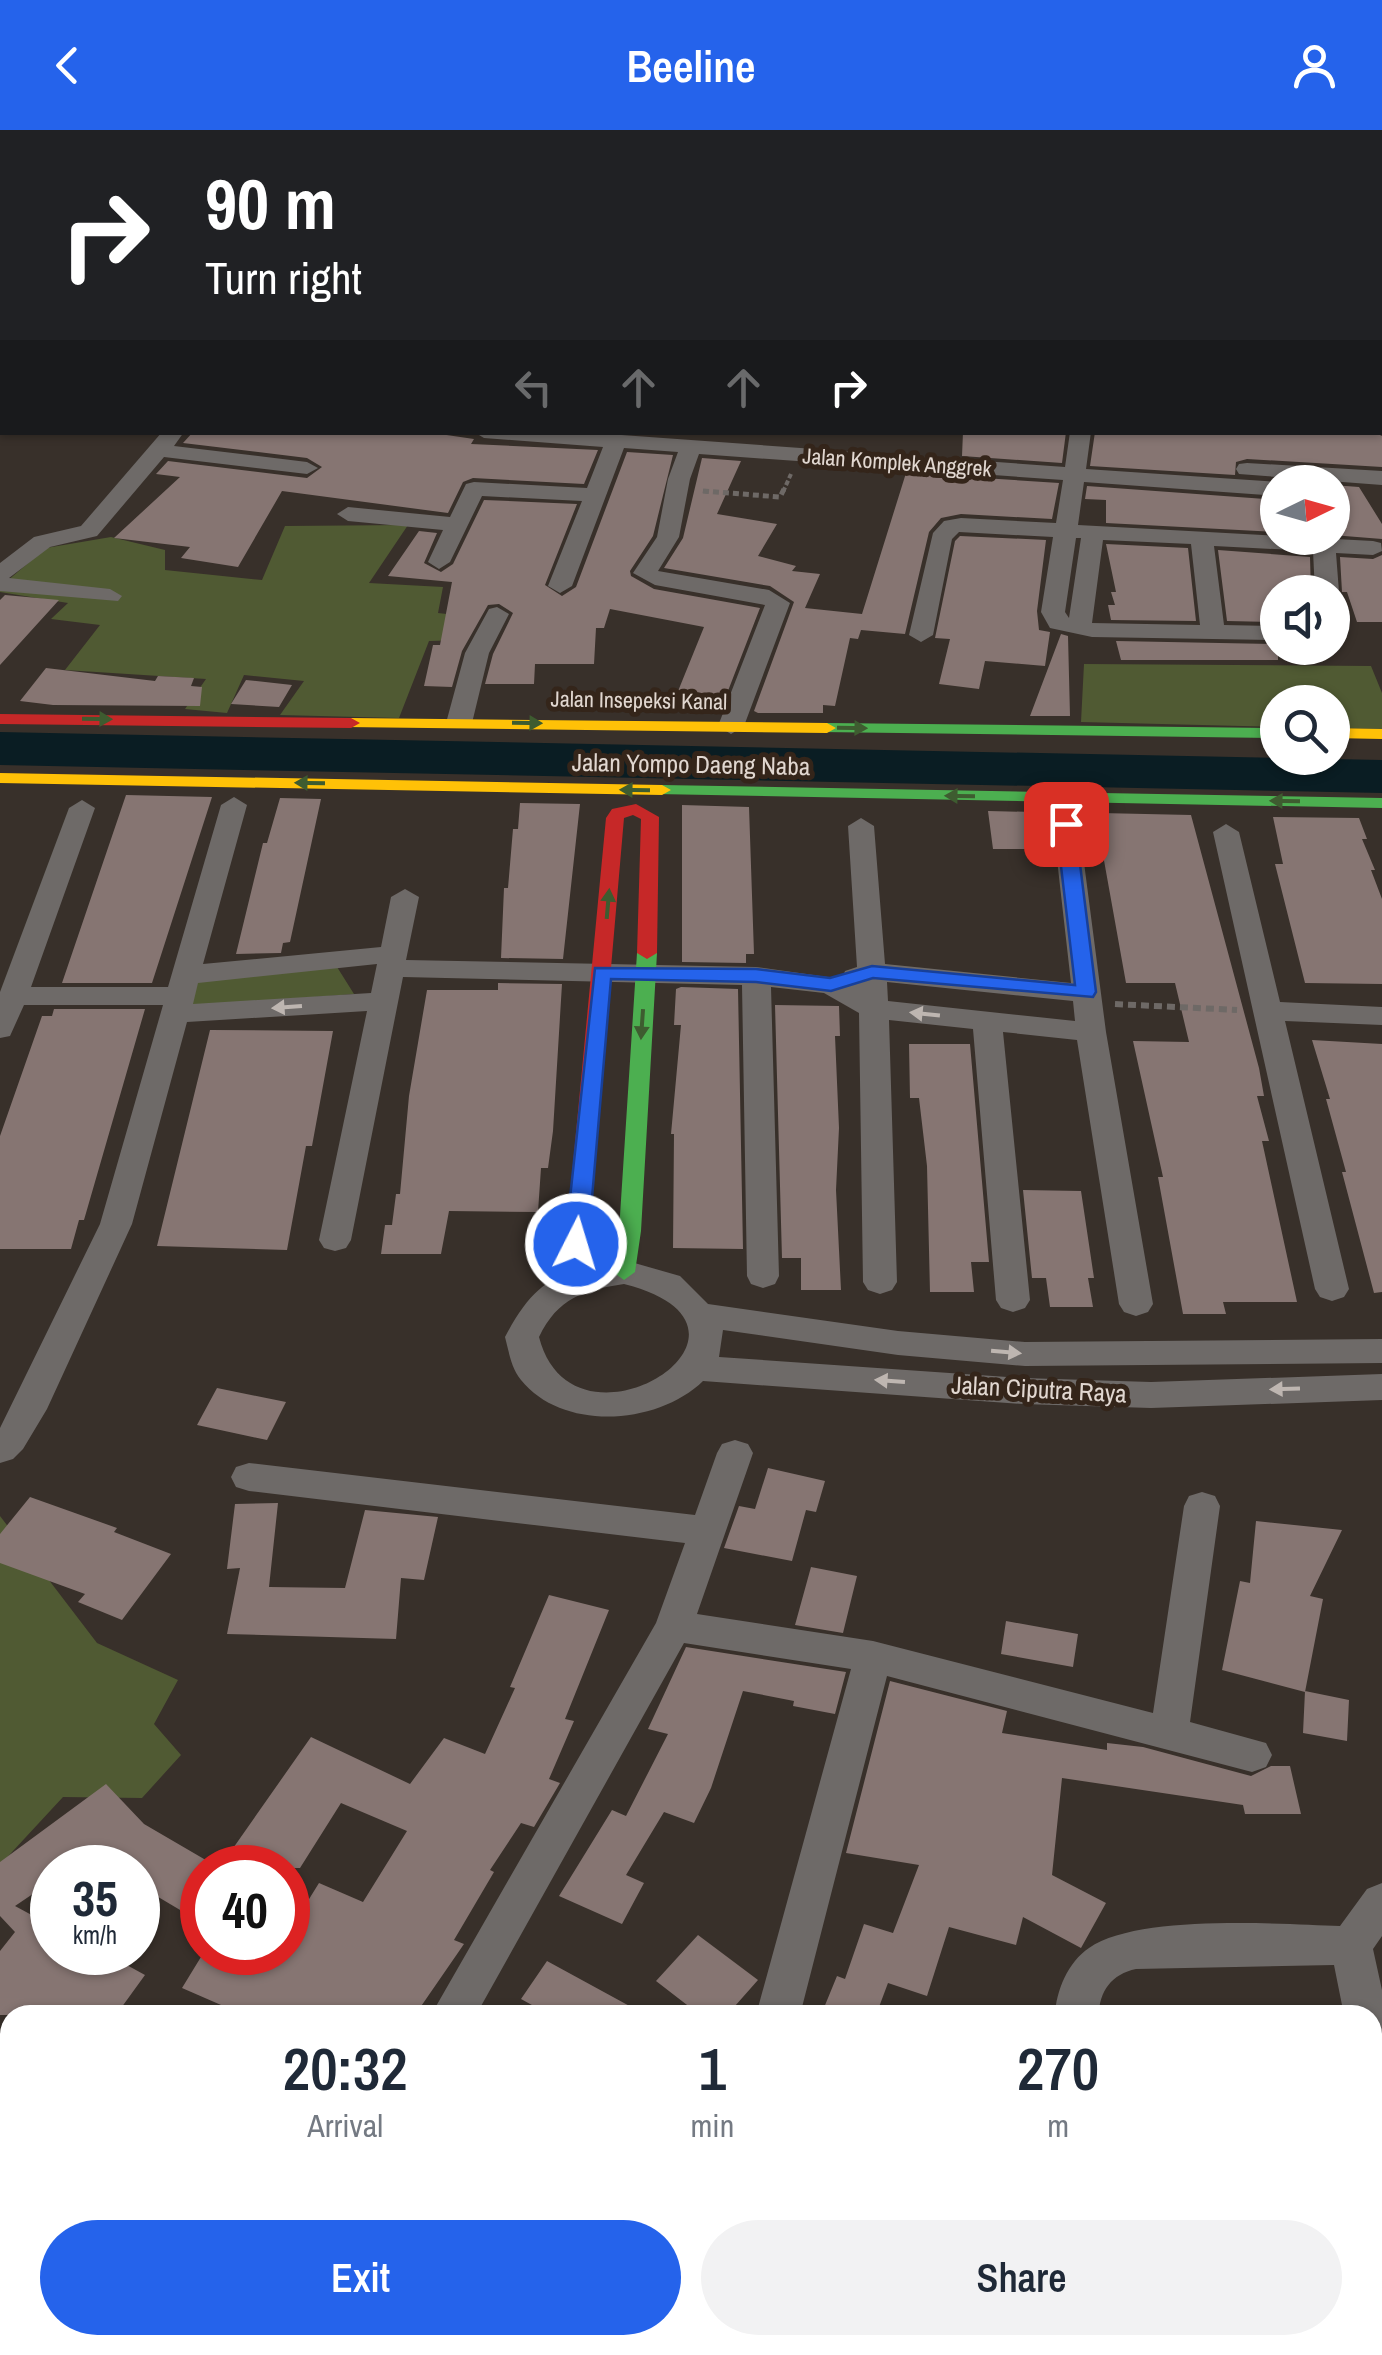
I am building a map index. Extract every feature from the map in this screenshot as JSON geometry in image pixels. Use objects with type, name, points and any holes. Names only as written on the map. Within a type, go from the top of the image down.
[{"type":"street","points":[[0,574],[42,542],[89,530],[171,435]]},
{"type":"street","name":"Jalan Komplek Anggrek","points":[[524,435],[690,447],[751,437],[1260,479]]},
{"type":"street","points":[[1081,435],[1053,612],[1058,623],[1079,630],[1260,632]]},
{"type":"street","name":"Jalan Komplek Anggrek","points":[[778,440],[800,455],[1077,466],[1260,488]]},
{"type":"street","points":[[560,586],[616,442]]},
{"type":"street","points":[[690,447],[668,537],[646,568],[647,576],[770,597],[778,603],[730,726]]},
{"type":"street","points":[[157,450],[308,468]]},
{"type":"street","points":[[1350,482],[1382,478]]},
{"type":"street","points":[[439,562],[471,492],[478,488],[595,496]]},
{"type":"street","points":[[1350,489],[1382,497]]},
{"type":"street","points":[[348,514],[455,524]]},
{"type":"street","points":[[922,635],[946,530],[960,524],[1260,541]]},
{"type":"street","points":[[1079,630],[1093,531]]},
{"type":"street","points":[[1202,538],[1212,632]]},
{"type":"street","points":[[1350,547],[1373,548]]},
{"type":"street","points":[[0,584],[110,596]]},
{"type":"street","points":[[458,722],[482,633],[497,614]]},
{"type":"street","name":"Jalan Insepeksi Kanal","points":[[0,718],[730,726],[1144,740],[1260,734]]},
{"type":"street","points":[[1350,734],[1382,734]]},
{"type":"street","name":"Jalan Yompo Daeng Naba","points":[[0,778],[1155,791],[1382,803]]},
{"type":"street","points":[[0,1450],[30,1409],[116,1224],[234,805]]},
{"type":"street","points":[[0,1030],[82,808]]},
{"type":"street","points":[[573,1280],[615,818],[618,813],[636,809],[650,817],[646,974],[624,1272]]},
{"type":"street","points":[[1066,824],[1086,997],[1136,1304]]},
{"type":"street","points":[[861,826],[874,1008],[880,1282]]},
{"type":"street","points":[[1226,832],[1332,1289]]},
{"type":"street","points":[[335,1240],[406,896]]},
{"type":"street","points":[[180,995],[393,961],[602,973],[756,976],[831,984],[872,972],[1086,997]]},
{"type":"street","points":[[756,976],[763,1276]]},
{"type":"street","points":[[831,984],[874,1008],[1092,1032]]},
{"type":"street","points":[[13,996],[180,995],[384,1001]]},
{"type":"street","points":[[1268,1011],[1382,1016]]},
{"type":"street","points":[[988,1020],[1012,1300]]},
{"type":"street","points":[[624,1272],[671,1285],[701,1315],[706,1342],[696,1368],[662,1396],[614,1406],[566,1397],[532,1372],[522,1337],[538,1303],[573,1280],[624,1272]]},
{"type":"street","name":"Jalan Ciputra Raya","points":[[701,1315],[898,1342],[1025,1354],[1382,1352]]},
{"type":"street","name":"Jalan Ciputra Raya","points":[[696,1368],[1133,1394],[1382,1387]]},
{"type":"street","points":[[459,2005],[674,1626],[735,1453]]},
{"type":"street","points":[[250,1477],[706,1531]]},
{"type":"street","points":[[1168,1735],[1202,1506]]},
{"type":"street","points":[[674,1626],[873,1657],[1252,1755]]},
{"type":"street","points":[[781,2005],[873,1657]]},
{"type":"street","points":[[1364,2005],[1351,1946],[1382,1902]]},
{"type":"street","points":[[1076,2005],[1084,1982],[1114,1955],[1144,1948],[1351,1946]]},
{"type":"path","points":[[677,489],[780,497],[800,455]]},
{"type":"path","points":[[1086,997],[1144,1007],[1268,1011]]},
{"type":"green space","points":[[408,525],[369,583],[443,587],[438,613],[473,617],[462,640],[429,641],[399,718],[280,715],[304,681],[244,675],[227,713],[185,709],[206,679],[65,670],[100,625],[51,619],[68,603],[0,592],[0,587],[46,548],[111,537],[165,550],[165,570],[262,580],[285,526]]},
{"type":"green space","points":[[1084,664],[1371,666],[1382,693],[1382,729],[1350,728],[1350,685],[1260,685],[1260,727],[1081,722]]},
{"type":"green space","points":[[332,959],[354,994],[184,1007],[202,965]]},
{"type":"green space","points":[[0,1516],[97,1643],[178,1680],[154,1724],[181,1755],[142,1798],[63,1797],[0,1865]]},
{"type":"water","points":[[0,732],[1260,758],[1260,775],[1350,775],[1350,759],[1382,760],[1382,793],[0,765]]},
{"type":"building","points":[[190,435],[447,435],[474,439],[471,444],[598,450],[584,484],[473,478],[463,482],[448,513],[282,491],[238,567],[181,558],[190,547],[114,538],[180,477],[156,474],[168,461],[307,478],[322,467],[307,458],[183,443]]},
{"type":"building","points":[[963,435],[1066,435],[1062,463],[962,456]]},
{"type":"building","points":[[1095,435],[1382,436],[1382,467],[1247,459],[1236,462],[1235,475],[1090,466]]},
{"type":"building","points":[[627,452],[673,455],[653,536],[630,571],[631,576],[654,589],[760,608],[721,709],[672,706],[704,627],[610,609],[604,628],[596,628],[594,664],[535,664],[534,684],[485,684],[493,654],[513,613],[499,604],[488,605],[462,651],[452,687],[424,686],[433,645],[440,645],[452,582],[388,576],[419,531],[437,533],[424,563],[441,572],[453,564],[484,500],[577,504],[545,585],[562,596],[576,587]]},
{"type":"building","points":[[702,458],[741,461],[717,514],[777,524],[758,556],[796,566],[792,571],[820,574],[805,608],[862,614],[906,473],[1059,483],[1052,519],[961,514],[941,518],[929,532],[905,634],[861,630],[858,639],[850,638],[835,706],[823,705],[823,713],[758,713],[754,711],[794,602],[770,586],[664,568],[683,538]]},
{"type":"building","points":[[1087,486],[1260,499],[1260,531],[1106,523],[1106,500],[1085,499]]},
{"type":"building","points":[[1350,486],[1359,487],[1382,524],[1382,539],[1350,536]]},
{"type":"building","points":[[960,536],[1046,540],[1037,611],[1039,630],[1050,632],[1045,666],[985,661],[979,689],[939,684],[950,639],[935,638],[955,541]]},
{"type":"building","points":[[1106,544],[1188,548],[1196,621],[1111,620],[1108,605],[1115,605],[1111,592],[1116,592]]},
{"type":"building","points":[[1218,550],[1310,557],[1311,575],[1260,575],[1260,622],[1227,621]]},
{"type":"building","points":[[1382,555],[1382,622],[1357,622],[1350,601],[1350,575],[1341,575],[1340,557],[1373,559]]},
{"type":"building","points":[[5,595],[59,600],[0,665],[0,600]]},
{"type":"building","points":[[1061,634],[1068,636],[1070,716],[1030,716]]},
{"type":"building","points":[[1116,641],[1260,644],[1260,660],[1121,660]]},
{"type":"building","points":[[46,668],[155,681],[158,676],[194,678],[191,686],[202,687],[200,706],[53,705],[20,701]]},
{"type":"building","points":[[246,680],[292,685],[279,707],[231,704]]},
{"type":"building","points":[[126,795],[212,797],[152,983],[62,983]]},
{"type":"building","points":[[280,798],[321,799],[290,942],[283,943],[281,953],[236,954],[263,843],[267,843]]},
{"type":"building","points":[[520,803],[580,804],[563,959],[501,958],[504,888],[508,888],[513,829],[518,829]]},
{"type":"building","points":[[682,805],[749,807],[754,954],[746,954],[746,963],[682,962]]},
{"type":"building","points":[[988,811],[1034,812],[1040,849],[993,849]]},
{"type":"building","points":[[1100,813],[1191,815],[1259,1068],[1264,1096],[1257,1096],[1269,1141],[1262,1141],[1297,1302],[1223,1302],[1226,1314],[1183,1314],[1158,1177],[1163,1177],[1133,1041],[1189,1042],[1175,983],[1126,983],[1098,827],[1103,827]]},
{"type":"building","points":[[1273,817],[1359,818],[1382,899],[1382,984],[1305,983],[1275,864],[1283,864]]},
{"type":"building","points":[[498,983],[562,984],[553,1131],[548,1168],[541,1168],[538,1212],[449,1211],[441,1254],[381,1254],[385,1225],[392,1225],[396,1194],[400,1194],[409,1096],[427,990],[498,990]]},
{"type":"building","points":[[676,989],[738,989],[743,1249],[673,1248],[671,1134],[681,1025],[674,1025]]},
{"type":"building","points":[[775,1005],[839,1006],[840,1036],[835,1036],[839,1128],[836,1190],[841,1290],[801,1290],[801,1258],[782,1258]]},
{"type":"building","points":[[54,1009],[145,1009],[84,1220],[79,1220],[71,1249],[0,1249],[0,1136],[42,1016],[52,1016]]},
{"type":"building","points":[[210,1030],[333,1031],[312,1146],[306,1146],[287,1250],[157,1246]]},
{"type":"building","points":[[1312,1040],[1382,1044],[1382,1292],[1374,1293],[1342,1172],[1346,1172],[1326,1099],[1330,1099]]},
{"type":"building","points":[[909,1044],[970,1044],[989,1262],[971,1262],[974,1292],[930,1292],[927,1166],[919,1098],[910,1098]]},
{"type":"building","points":[[1023,1190],[1081,1191],[1094,1278],[1088,1278],[1093,1307],[1050,1307],[1046,1278],[1032,1278]]},
{"type":"building","points":[[217,1388],[286,1402],[267,1440],[197,1425]]},
{"type":"building","points":[[768,1468],[825,1481],[816,1512],[806,1510],[792,1561],[724,1548],[739,1506],[755,1509]]},
{"type":"building","points":[[30,1497],[117,1528],[114,1532],[171,1554],[122,1620],[78,1602],[85,1594],[0,1563],[0,1534]]},
{"type":"building","points":[[278,1503],[269,1587],[345,1588],[365,1510],[438,1517],[424,1580],[401,1578],[396,1639],[227,1634],[240,1568],[227,1569],[235,1504]]},
{"type":"building","points":[[1256,1521],[1342,1530],[1310,1596],[1323,1599],[1305,1692],[1222,1670],[1240,1581],[1250,1583]]},
{"type":"building","points":[[811,1567],[857,1576],[843,1633],[795,1625]]},
{"type":"building","points":[[549,1595],[609,1610],[565,1719],[574,1721],[549,1779],[560,1783],[534,1827],[521,1823],[490,1870],[494,1872],[454,1940],[464,1944],[422,2005],[221,2005],[182,1988],[190,1975],[310,1975],[310,1898],[319,1883],[363,1902],[407,1831],[341,1803],[310,1852],[310,1845],[235,1845],[311,1737],[410,1784],[444,1738],[485,1754],[515,1688],[510,1687]]},
{"type":"building","points":[[1006,1621],[1078,1634],[1073,1667],[1001,1654]]},
{"type":"building","points":[[686,1647],[846,1672],[835,1714],[743,1691],[711,1788],[694,1823],[664,1812],[626,1875],[644,1883],[622,1924],[559,1896],[612,1810],[626,1816],[668,1734],[648,1729]]},
{"type":"building","points":[[890,1681],[1007,1711],[1002,1733],[1107,1750],[1107,1743],[1143,1747],[1251,1776],[1271,1766],[1290,1766],[1301,1814],[1245,1814],[1243,1805],[1062,1778],[1052,1875],[1106,1903],[1081,1948],[1023,1917],[1016,1945],[949,1927],[927,1996],[888,1983],[880,2005],[825,2005],[837,1976],[845,1979],[864,1924],[893,1933],[919,1865],[846,1853]]},
{"type":"building","points":[[1305,1691],[1349,1700],[1347,1741],[1303,1733]]},
{"type":"building","points":[[106,1784],[144,1824],[180,1845],[180,1910],[160,1898],[160,1845],[30,1845],[30,1896],[15,1906],[30,1914],[30,1975],[145,1975],[123,2005],[0,2005],[0,1951],[15,1932],[0,1916],[0,1862]]},
{"type":"building","points":[[698,1935],[758,1980],[736,2005],[687,2005],[656,1981]]},
{"type":"building","points":[[547,1961],[628,2005],[532,2005],[521,1999]]},
{"type":"traffic: fast","points":[[827,728],[1260,733]]},
{"type":"traffic: fast","points":[[662,790],[1382,803]]},
{"type":"traffic: fast","points":[[624,1272],[630,1231],[647,953]]},
{"type":"traffic: slow","points":[[351,723],[827,728]]},
{"type":"traffic: slow","points":[[1350,733],[1382,734]]},
{"type":"traffic: slow","points":[[0,778],[662,790]]},
{"type":"traffic: jam","points":[[0,719],[351,723]]},
{"type":"traffic: jam","points":[[573,1279],[615,818],[618,813],[636,809],[650,817],[647,953]]},
{"type":"route","points":[[576,1244],[602,973],[756,976],[831,984],[872,972],[1086,992],[1066,824]]}]
